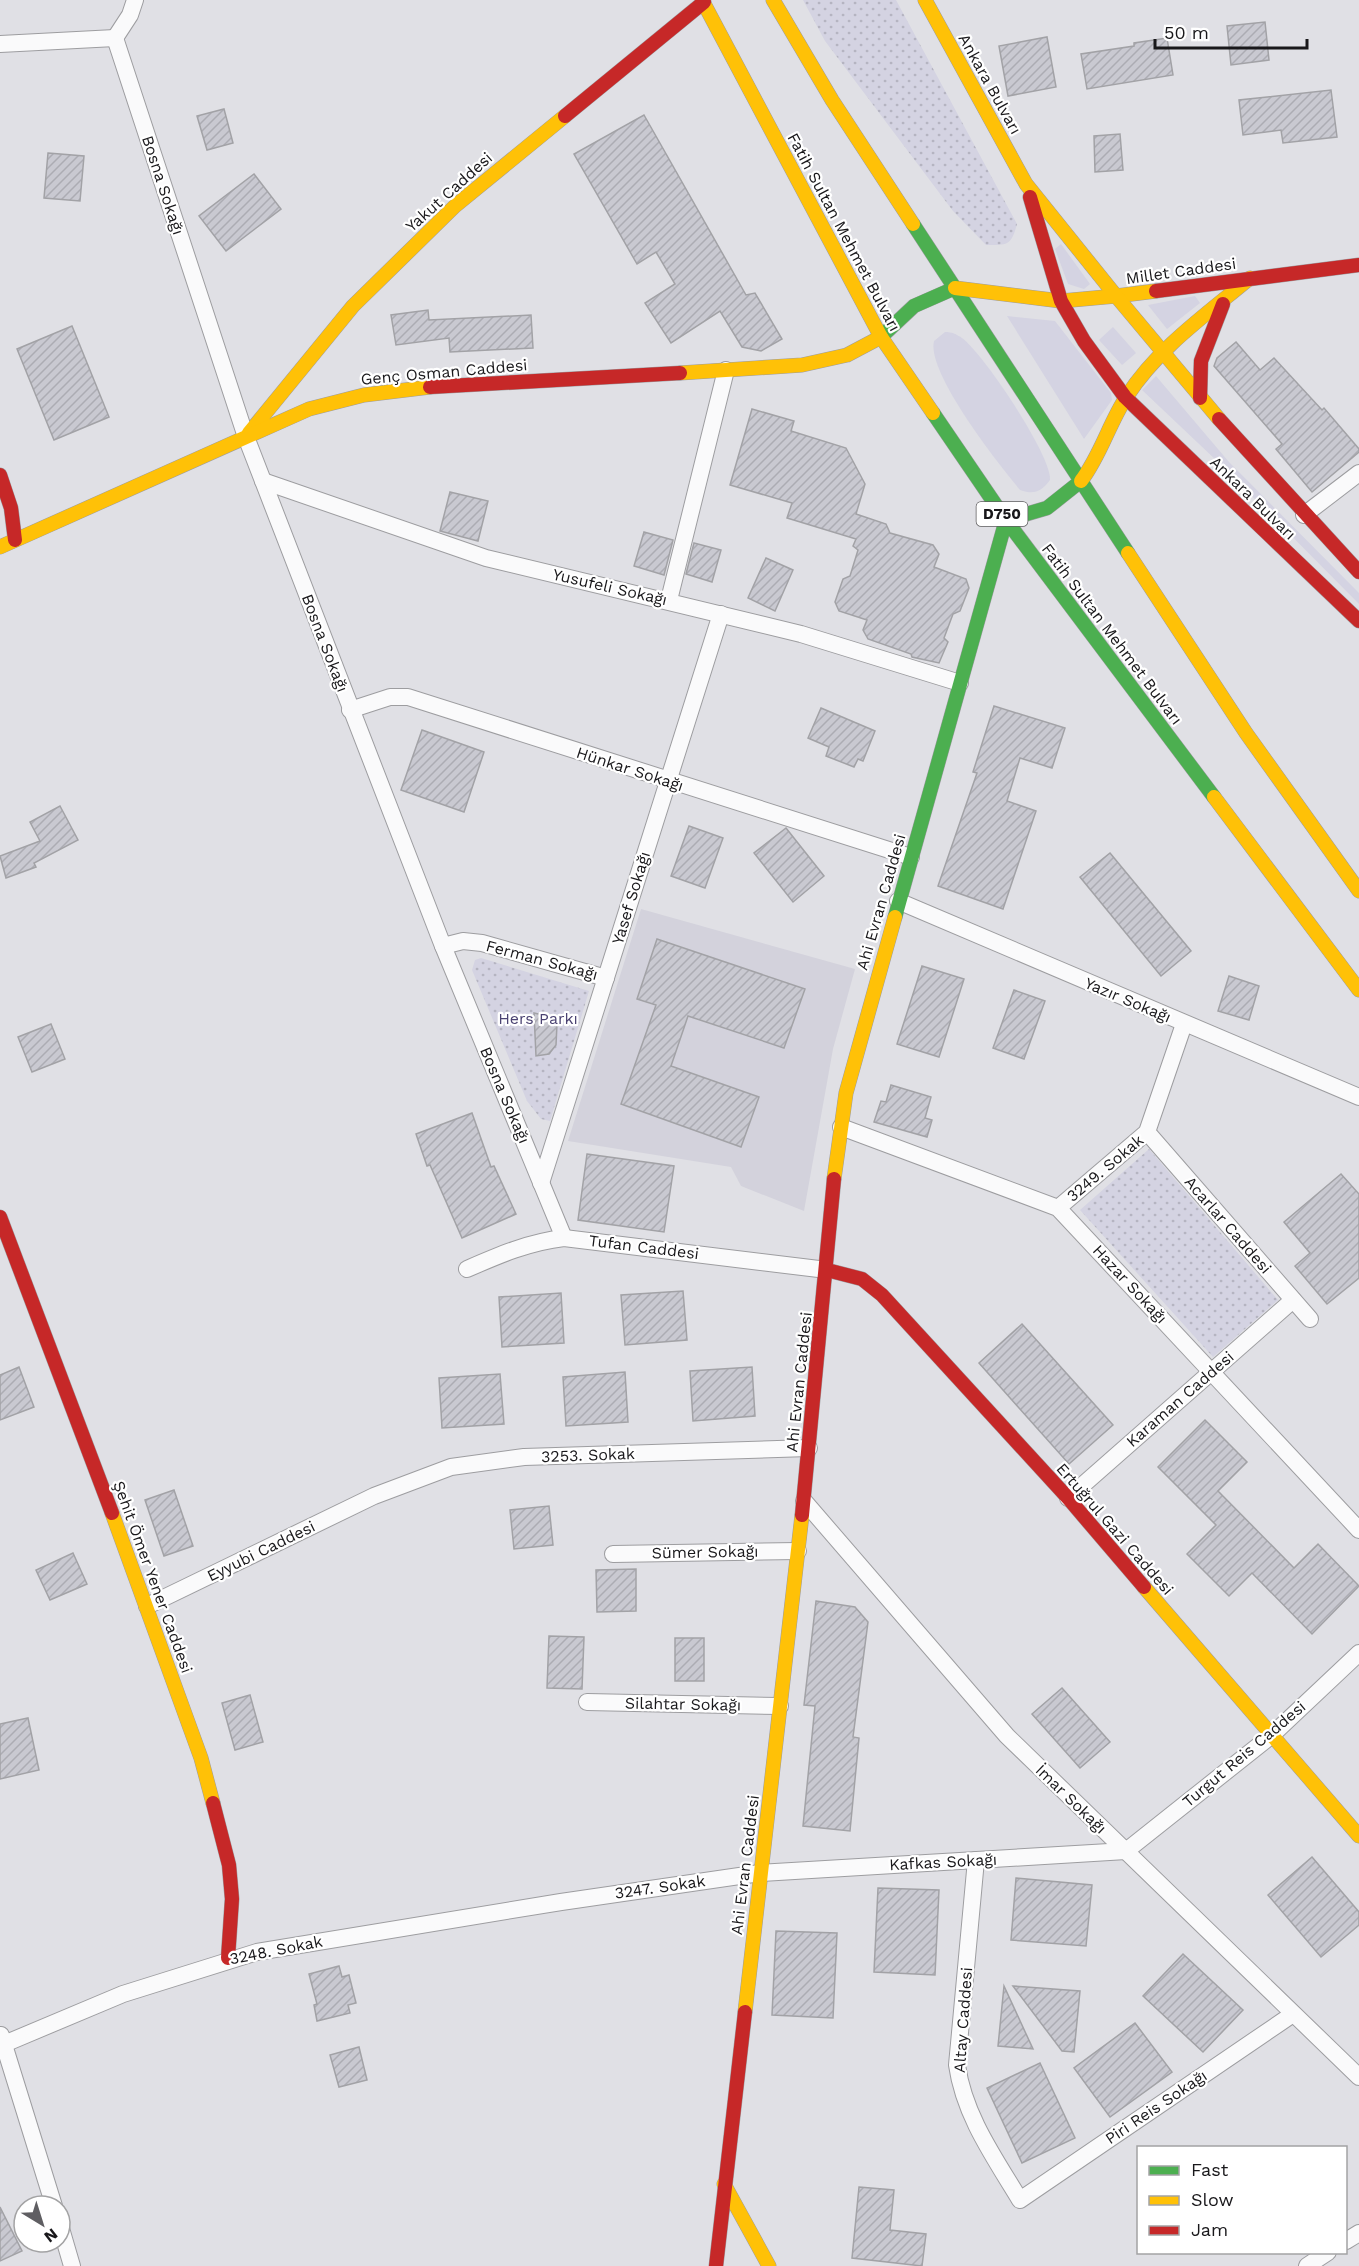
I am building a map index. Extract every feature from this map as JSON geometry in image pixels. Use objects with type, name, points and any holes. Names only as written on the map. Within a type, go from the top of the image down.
[{"type":"main road","points":[[773,0],[832,100],[1246,733],[1359,891]]},
{"type":"main road","name":"Ankara Bulvarı","points":[[925,0],[1026,184],[1200,398],[1304,515],[1359,572]]},
{"type":"main road","name":"Fatih Sultan Mehmet Bulvarı","points":[[703,1],[881,337],[1006,520],[1359,990]]},
{"type":"main road","name":"Yakut Caddesi","points":[[246,436],[353,306],[447,214],[703,1]]},
{"type":"main road","name":"Ankara Bulvarı","points":[[1026,184],[1061,301],[1084,341],[1125,397],[1359,621]]},
{"type":"main road","name":"Millet Caddesi","points":[[1116,296],[1359,265]]},
{"type":"main road","name":"Millet Caddesi","points":[[1161,352],[1251,278]]},
{"type":"main road","points":[[955,288],[1061,301],[1116,296]]},
{"type":"main road","name":"Genç Osman Caddesi","points":[[0,547],[246,436],[327,403],[395,390],[802,366],[847,355],[881,337],[912,306],[924,298],[955,288]]},
{"type":"main road","points":[[1200,398],[1201,361],[1224,300]]},
{"type":"main road","points":[[1006,520],[1040,513],[1062,499],[1082,481],[1100,457],[1125,397],[1161,352]]},
{"type":"main road","points":[[0,475],[5,508],[15,540]]},
{"type":"main road","name":"Ahi Evran Caddesi","points":[[716,2266],[804,1502],[841,1127],[854,1058],[1006,520]]},
{"type":"main road","name":"Şehit Ömer Yener Caddesi","points":[[0,1218],[147,1606],[201,1758],[229,1865],[232,1899],[228,1958]]},
{"type":"main road","name":"Ertuğrul Gazi Caddesi","points":[[827,1270],[862,1279],[882,1295],[1068,1498],[1359,1836]]},
{"type":"main road","points":[[724,2184],[769,2266]]},
{"type":"street","points":[[0,44],[115,38],[130,15],[135,0]]},
{"type":"street","name":"Bosna Sokağı","points":[[115,38],[246,436],[350,710],[443,945],[564,1238]]},
{"type":"street","points":[[669,600],[726,370]]},
{"type":"street","points":[[1304,515],[1359,473]]},
{"type":"street","name":"Yusufeli Sokağı","points":[[263,481],[486,558],[669,600],[801,634],[960,683]]},
{"type":"street","name":"Yasef Sokağı","points":[[542,1183],[721,614]]},
{"type":"street","name":"Hünkar Sokağı","points":[[350,710],[390,697],[408,697],[668,782],[910,857]]},
{"type":"street","name":"Yazır Sokağı","points":[[898,901],[1359,1097]]},
{"type":"street","name":"Ferman Sokağı","points":[[443,945],[463,941],[482,943],[606,978]]},
{"type":"street","name":"3249. Sokak","points":[[1058,1208],[1147,1132],[1184,1024]]},
{"type":"street","name":"Hazar Sokağı","points":[[841,1127],[1058,1208],[1212,1370],[1359,1530]]},
{"type":"street","name":"Acarlar Caddesi","points":[[1147,1132],[1310,1318]]},
{"type":"street","name":"Tufan Caddesi","points":[[467,1269],[539,1241],[564,1238],[827,1270]]},
{"type":"street","name":"Karaman Caddesi","points":[[1068,1498],[1293,1300]]},
{"type":"street","name":"3253. Sokak","points":[[374,1496],[451,1467],[487,1461],[524,1457],[809,1448]]},
{"type":"street","name":"Eyyubi Caddesi","points":[[147,1606],[374,1496]]},
{"type":"street","name":"İmar Sokağı","points":[[804,1502],[1007,1737],[1065,1796],[1126,1851],[1359,2077]]},
{"type":"street","name":"Sümer Sokağı","points":[[613,1554],[798,1551]]},
{"type":"street","name":"Turgut Reis Caddesi","points":[[1126,1851],[1272,1735],[1359,1653]]},
{"type":"street","name":"Silahtar Sokağı","points":[[587,1702],[780,1706]]},
{"type":"street","name":"Kafkas Sokağı","points":[[760,1873],[1126,1851]]},
{"type":"street","name":"Altay Caddesi","points":[[976,1860],[957,2064],[960,2091],[971,2117],[1020,2200]]},
{"type":"street","name":"3247. Sokak","points":[[561,1902],[760,1873]]},
{"type":"street","name":"3248. Sokak","points":[[2,2039],[228,1958],[561,1902]]},
{"type":"street","name":"Piri Reis Sokağı","points":[[1020,2200],[1293,2014]]},
{"type":"street","points":[[2,2039],[50,2194]]},
{"type":"street","points":[[1306,2266],[1326,2254]]},
{"type":"shaded area","points":[[641,909],[855,969],[833,1049],[804,1211],[741,1186],[731,1167],[568,1141]]},
{"type":"green space","points":[[803,0],[896,0],[1017,224],[1013,237],[1008,243],[986,245],[953,211],[825,41]]},
{"type":"green space","points":[[1061,244],[1090,284],[1084,289],[1068,284],[1055,249]]},
{"type":"green space","points":[[1195,296],[1200,303],[1167,329],[1148,305]]},
{"type":"green space","points":[[1007,316],[1055,321],[1111,393],[1112,400],[1084,439]]},
{"type":"green space","points":[[1113,327],[1136,353],[1122,365],[1099,340]]},
{"type":"green space","points":[[945,332],[958,335],[972,347],[1000,383],[1029,428],[1048,468],[1050,480],[1040,490],[1029,492],[1020,490],[981,440],[952,395],[934,355],[934,341]]},
{"type":"green space","points":[[1156,376],[1229,462],[1359,593],[1359,604],[1217,461],[1142,390]]},
{"type":"green space","name":"Hers Parkı","points":[[481,958],[589,991],[550,1121],[541,1119],[527,1101],[472,970],[475,960]]},
{"type":"green space","points":[[1149,1149],[1278,1300],[1213,1357],[1080,1210]]},
{"type":"building","points":[[1265,22],[1269,60],[1231,65],[1227,26]]},
{"type":"building","points":[[1047,37],[1056,87],[1008,96],[999,46]]},
{"type":"building","points":[[1167,38],[1173,75],[1087,89],[1081,54],[1134,46],[1134,43]]},
{"type":"building","points":[[1331,90],[1337,137],[1283,143],[1281,130],[1243,135],[1239,100]]},
{"type":"building","points":[[224,109],[233,143],[207,150],[197,116]]},
{"type":"building","points":[[644,115],[746,295],[755,293],[782,339],[761,351],[742,347],[720,311],[671,343],[645,303],[675,284],[656,252],[637,264],[574,154]]},
{"type":"building","points":[[1120,134],[1123,170],[1095,172],[1094,136]]},
{"type":"building","points":[[48,153],[84,156],[80,201],[44,198]]},
{"type":"building","points":[[254,174],[281,209],[226,251],[199,216]]},
{"type":"building","points":[[428,310],[429,320],[531,315],[533,348],[450,352],[449,338],[396,345],[391,315]]},
{"type":"building","points":[[72,326],[109,417],[54,440],[17,349]]},
{"type":"building","points":[[1236,342],[1260,370],[1274,358],[1322,410],[1324,408],[1359,449],[1359,452],[1312,492],[1276,449],[1282,444],[1214,366],[1217,358]]},
{"type":"building","points":[[752,409],[794,421],[791,431],[846,448],[865,484],[856,514],[886,524],[890,533],[933,545],[939,554],[934,567],[966,579],[969,588],[960,611],[953,614],[944,638],[948,642],[939,663],[912,657],[911,654],[868,639],[863,630],[867,620],[839,611],[835,602],[843,579],[850,576],[858,550],[853,546],[856,539],[787,518],[792,503],[730,485]]},
{"type":"building","points":[[450,492],[488,501],[478,541],[440,531]]},
{"type":"building","points":[[644,532],[673,540],[664,575],[634,566]]},
{"type":"building","points":[[694,543],[721,550],[712,582],[686,574]]},
{"type":"building","points":[[766,558],[793,570],[775,611],[748,598]]},
{"type":"building","points":[[994,706],[1065,728],[1052,768],[1020,758],[1007,801],[1036,811],[1003,909],[938,886],[977,773],[973,772]]},
{"type":"building","points":[[821,708],[875,731],[863,761],[858,759],[854,767],[826,756],[829,747],[808,738]]},
{"type":"building","points":[[422,730],[484,752],[464,812],[401,790]]},
{"type":"building","points":[[60,806],[78,840],[34,863],[36,867],[6,878],[0,856],[40,841],[30,822]]},
{"type":"building","points":[[689,826],[723,838],[705,888],[671,876]]},
{"type":"building","points":[[786,828],[824,876],[793,902],[754,853]]},
{"type":"building","points":[[1110,853],[1191,951],[1161,976],[1080,877]]},
{"type":"building","points":[[657,939],[805,989],[784,1048],[688,1016],[671,1066],[759,1097],[741,1147],[621,1104],[656,1005],[637,999]]},
{"type":"building","points":[[922,966],[964,979],[939,1057],[897,1044]]},
{"type":"building","points":[[1229,976],[1259,986],[1249,1020],[1218,1011]]},
{"type":"building","points":[[1014,990],[1045,1001],[1024,1059],[993,1048]]},
{"type":"building","points":[[534,1013],[547,1016],[557,1024],[556,1045],[549,1054],[536,1056]]},
{"type":"building","points":[[51,1024],[65,1059],[32,1072],[18,1037]]},
{"type":"building","points":[[891,1085],[931,1097],[925,1118],[932,1120],[927,1137],[874,1122],[881,1101],[886,1102]]},
{"type":"building","points":[[472,1113],[491,1167],[494,1166],[516,1214],[462,1238],[430,1165],[427,1166],[416,1134]]},
{"type":"building","points":[[587,1154],[674,1166],[664,1232],[578,1220]]},
{"type":"building","points":[[1341,1174],[1359,1194],[1359,1278],[1327,1304],[1295,1266],[1310,1253],[1284,1222]]},
{"type":"building","points":[[683,1291],[687,1340],[625,1345],[621,1295]]},
{"type":"building","points":[[561,1293],[564,1343],[502,1347],[499,1297]]},
{"type":"building","points":[[1022,1324],[1113,1425],[1069,1464],[979,1363]]},
{"type":"building","points":[[19,1367],[34,1407],[0,1420],[0,1375]]},
{"type":"building","points":[[752,1367],[755,1416],[693,1421],[690,1371]]},
{"type":"building","points":[[625,1372],[628,1422],[566,1426],[563,1377]]},
{"type":"building","points":[[500,1374],[504,1424],[442,1428],[439,1378]]},
{"type":"building","points":[[1205,1420],[1247,1462],[1218,1491],[1294,1568],[1318,1544],[1359,1586],[1312,1634],[1252,1573],[1229,1596],[1187,1554],[1216,1525],[1158,1467]]},
{"type":"building","points":[[174,1490],[193,1546],[164,1556],[145,1500]]},
{"type":"building","points":[[549,1506],[553,1545],[514,1549],[510,1510]]},
{"type":"building","points":[[73,1553],[87,1584],[50,1600],[36,1570]]},
{"type":"building","points":[[636,1569],[636,1611],[597,1612],[596,1570]]},
{"type":"building","points":[[816,1601],[855,1607],[868,1622],[853,1737],[859,1738],[850,1831],[803,1826],[815,1706],[804,1705]]},
{"type":"building","points":[[549,1636],[584,1637],[582,1689],[547,1688]]},
{"type":"building","points":[[675,1638],[704,1638],[704,1681],[675,1681]]},
{"type":"building","points":[[1062,1688],[1110,1742],[1080,1768],[1032,1714]]},
{"type":"building","points":[[250,1695],[263,1742],[235,1750],[222,1703]]},
{"type":"building","points":[[28,1718],[39,1770],[0,1779],[0,1724]]},
{"type":"building","points":[[1312,1857],[1359,1912],[1359,1925],[1321,1957],[1268,1895]]},
{"type":"building","points":[[1016,1878],[1092,1885],[1086,1946],[1011,1940]]},
{"type":"building","points":[[878,1888],[939,1890],[935,1975],[874,1972]]},
{"type":"building","points":[[776,1931],[837,1933],[833,2018],[772,2015]]},
{"type":"building","points":[[1183,1954],[1243,2010],[1203,2052],[1143,1996]]},
{"type":"building","points":[[339,1966],[342,1977],[349,1975],[356,2003],[348,2005],[350,2013],[317,2021],[314,2005],[317,2004],[309,1974]]},
{"type":"building","points":[[1004,1986],[1033,2049],[998,2046]]},
{"type":"building","points":[[1013,1986],[1080,1991],[1074,2052],[1062,2051]]},
{"type":"building","points":[[1135,2023],[1172,2072],[1110,2117],[1074,2068]]},
{"type":"building","points":[[359,2047],[367,2080],[339,2087],[330,2055]]},
{"type":"building","points":[[1040,2063],[1075,2138],[1022,2163],[987,2088]]},
{"type":"building","points":[[859,2187],[894,2190],[890,2230],[926,2234],[922,2266],[852,2258]]},
{"type":"building","points":[[0,2207],[12,2231],[12,2254],[15,2254],[0,2261]]},
{"type":"traffic: fast","points":[[913,224],[1128,553]]},
{"type":"traffic: fast","points":[[881,337],[914,306],[955,288]]},
{"type":"traffic: fast","points":[[933,413],[1006,520],[1214,797]]},
{"type":"traffic: fast","points":[[1006,520],[1047,508],[1081,481]]},
{"type":"traffic: fast","points":[[895,917],[1006,520]]},
{"type":"traffic: slow","points":[[702,0],[881,337],[933,413]]},
{"type":"traffic: slow","points":[[773,0],[832,100],[913,224]]},
{"type":"traffic: slow","points":[[925,0],[1026,184],[1116,296],[1156,291]]},
{"type":"traffic: slow","points":[[249,433],[353,306],[455,206],[565,116]]},
{"type":"traffic: slow","points":[[1081,481],[1094,461],[1127,396],[1153,362],[1184,332],[1250,278]]},
{"type":"traffic: slow","points":[[955,288],[1061,301],[1116,296],[1219,419]]},
{"type":"traffic: slow","points":[[680,373],[802,365],[847,355],[881,337]]},
{"type":"traffic: slow","points":[[0,547],[309,409],[364,395],[430,387]]},
{"type":"traffic: slow","points":[[1128,553],[1246,733],[1359,891]]},
{"type":"traffic: slow","points":[[1214,797],[1359,990]]},
{"type":"traffic: slow","points":[[834,1179],[846,1093],[895,917]]},
{"type":"traffic: slow","points":[[112,1513],[201,1758],[213,1803]]},
{"type":"traffic: slow","points":[[745,2012],[802,1515]]},
{"type":"traffic: slow","points":[[1144,1587],[1359,1836]]},
{"type":"traffic: slow","points":[[724,2184],[769,2266]]},
{"type":"traffic: jam","points":[[565,116],[704,2]]},
{"type":"traffic: jam","points":[[1030,197],[1061,301],[1084,341],[1125,397],[1359,621]]},
{"type":"traffic: jam","points":[[1156,291],[1359,265]]},
{"type":"traffic: jam","points":[[1200,398],[1201,361],[1223,304]]},
{"type":"traffic: jam","points":[[430,387],[680,373]]},
{"type":"traffic: jam","points":[[1219,419],[1359,572]]},
{"type":"traffic: jam","points":[[0,475],[11,508],[15,540]]},
{"type":"traffic: jam","points":[[802,1515],[834,1179]]},
{"type":"traffic: jam","points":[[0,1217],[112,1513]]},
{"type":"traffic: jam","points":[[827,1270],[862,1279],[882,1295],[1068,1498],[1144,1587]]},
{"type":"traffic: jam","points":[[213,1803],[229,1865],[232,1899],[228,1958]]},
{"type":"traffic: jam","points":[[716,2266],[745,2012]]}]
